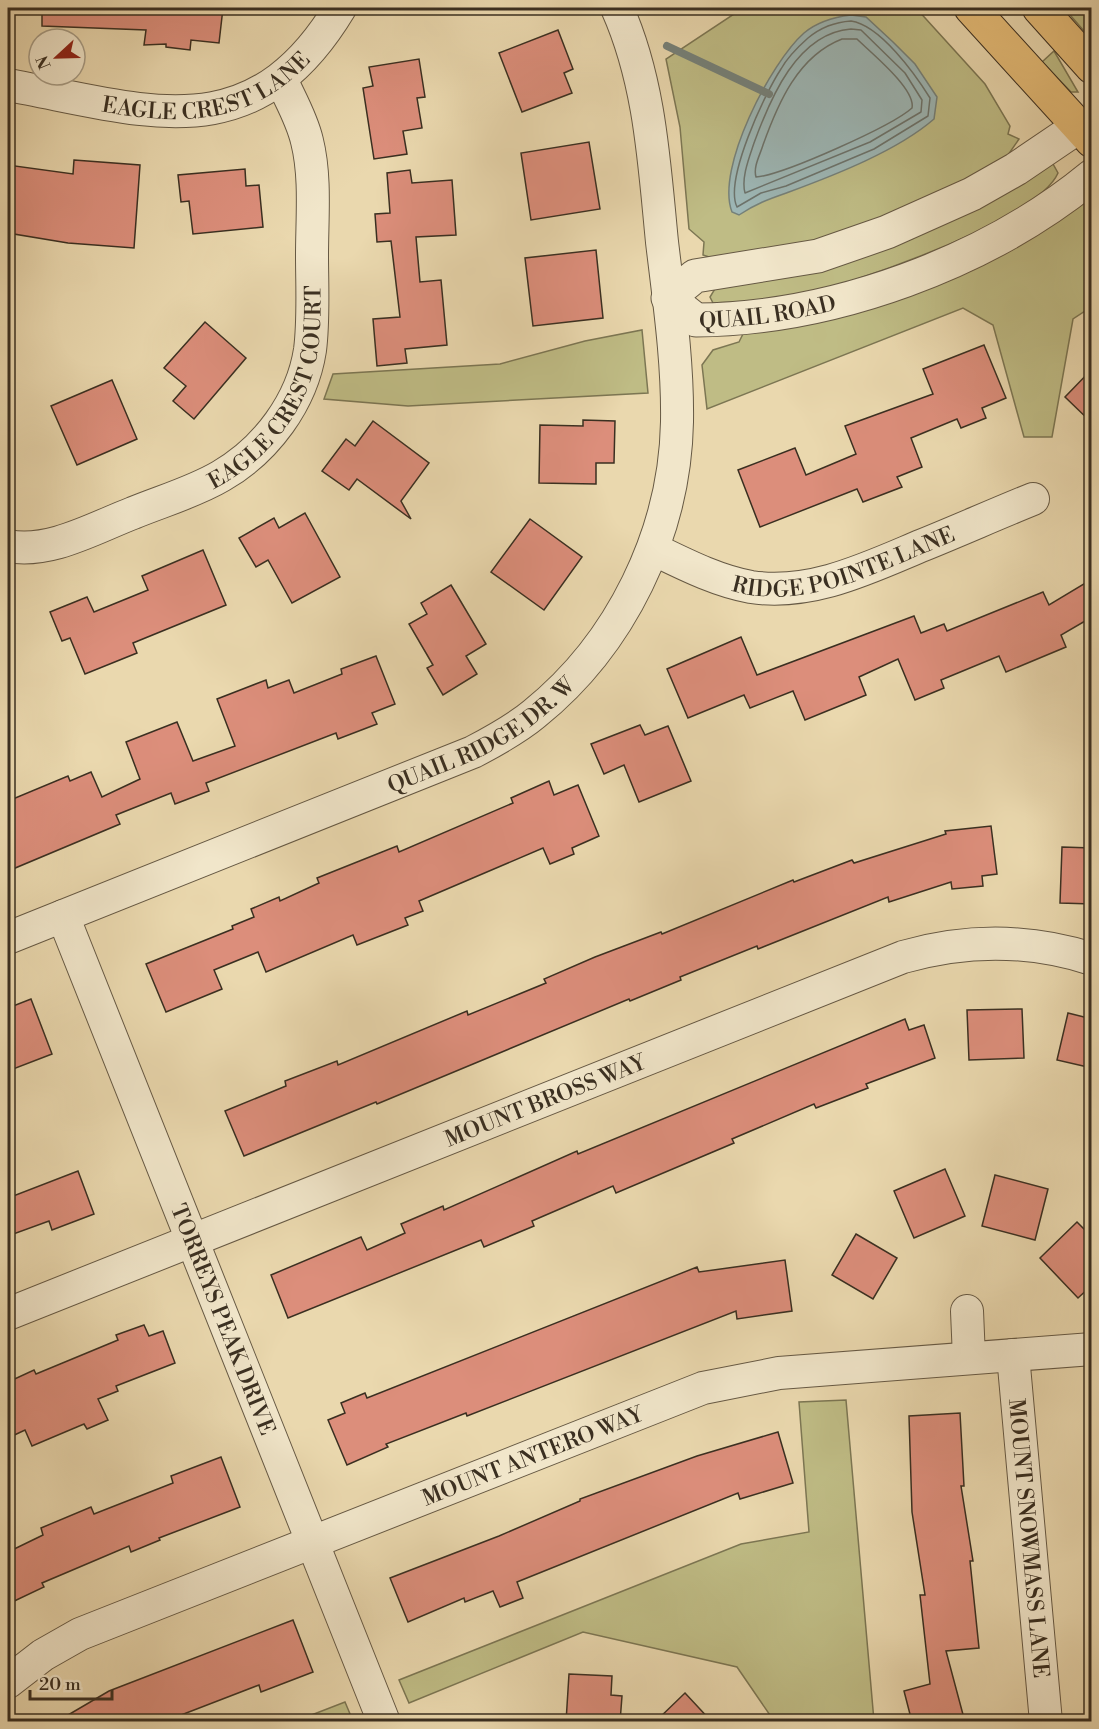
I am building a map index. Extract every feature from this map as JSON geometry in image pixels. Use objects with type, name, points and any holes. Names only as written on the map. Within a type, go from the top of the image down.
[{"type":"main road","points":[[971,8],[1087,131]]},
{"type":"main road","points":[[1039,8],[1092,67]]},
{"type":"street","name":"EAGLE CREST LANE","points":[[8,85],[138,110],[196,112],[231,104],[255,95],[280,79],[304,57],[340,8]]},
{"type":"street","name":"QUAIL RIDGE DR. W","points":[[8,938],[473,752],[506,734],[547,704],[594,651],[628,602],[653,549],[667,502],[677,423],[668,298],[649,114],[638,64],[617,8]]},
{"type":"street","name":"EAGLE CREST COURT","points":[[8,546],[45,547],[220,477],[269,436],[284,416],[300,383],[309,352],[312,317],[312,228],[311,161],[307,140],[280,79]]},
{"type":"street","name":"QUAIL ROAD","points":[[1087,131],[972,194],[886,232],[818,256],[695,276],[668,298],[696,320],[765,316],[846,300],[910,277],[1001,236],[1092,176]]},
{"type":"street","name":"RIDGE POINTE LANE","points":[[653,549],[736,584],[766,588],[799,588],[819,585],[861,570],[1033,499]]},
{"type":"street","name":"TORREYS PEAK DRIVE","points":[[63,916],[384,1722]]},
{"type":"street","name":"MOUNT BROSS WAY","points":[[8,1314],[903,957],[938,948],[1004,944],[1042,946],[1092,959]]},
{"type":"street","points":[[967,1311],[969,1358]]},
{"type":"street","name":"MOUNT ANTERO WAY","points":[[8,1682],[44,1655],[80,1634],[703,1388],[779,1373],[1092,1349]]},
{"type":"street","name":"MOUNT SNOWMASS LANE","points":[[1013,1355],[1046,1722]]},
{"type":"shaded area","points":[[743,8],[916,8],[985,84],[1010,126],[1008,134],[1019,139],[1008,155],[928,201],[823,240],[712,258],[703,255],[704,242],[689,229],[680,127],[666,59]]},
{"type":"shaded area","points":[[1064,8],[1091,8],[1091,39]]},
{"type":"shaded area","points":[[1054,51],[1078,92],[1071,92],[1042,62]]},
{"type":"shaded area","points":[[1053,164],[1058,173],[1043,192],[1016,211],[939,249],[856,279],[796,297],[713,303],[710,297],[716,287]]},
{"type":"shaded area","points":[[1091,200],[1091,307],[1073,319],[1052,437],[1024,437],[993,325],[963,308],[707,409],[702,365],[713,350],[739,342],[743,334],[785,326]]},
{"type":"shaded area","points":[[642,330],[648,393],[408,406],[324,399],[333,374],[500,364],[585,341]]},
{"type":"shaded area","points":[[846,1400],[874,1721],[774,1721],[737,1667],[583,1632],[409,1703],[399,1680],[741,1544],[809,1532],[799,1402]]},
{"type":"shaded area","points":[[345,1702],[353,1721],[296,1721]]},
{"type":"water","points":[[851,15],[866,17],[915,64],[937,97],[934,119],[902,142],[865,161],[763,202],[739,215],[732,212],[729,193],[731,170],[749,117],[776,67],[809,29],[826,21]]},
{"type":"building","points":[[42,8],[223,8],[219,43],[191,40],[190,50],[166,47],[166,44],[144,45],[146,30],[42,26]]},
{"type":"building","points":[[558,30],[573,69],[564,73],[572,93],[522,112],[499,53]]},
{"type":"building","points":[[419,59],[425,97],[417,98],[422,128],[403,131],[407,154],[374,159],[363,88],[373,86],[369,67]]},
{"type":"building","points":[[589,142],[600,209],[531,220],[521,153]]},
{"type":"building","points":[[74,160],[140,165],[134,248],[68,243],[8,233],[8,165],[73,174]]},
{"type":"building","points":[[245,169],[246,186],[259,185],[263,227],[193,234],[189,201],[181,202],[178,175]]},
{"type":"building","points":[[410,170],[412,183],[452,180],[456,235],[416,237],[420,282],[441,280],[447,345],[405,349],[407,363],[377,366],[373,319],[400,317],[391,241],[377,242],[375,214],[390,213],[387,173]]},
{"type":"building","points":[[596,250],[603,318],[533,326],[525,258]]},
{"type":"building","points":[[205,322],[246,358],[194,419],[173,401],[186,386],[164,368]]},
{"type":"building","points":[[984,345],[1006,398],[982,408],[986,418],[961,428],[957,419],[911,438],[922,467],[897,477],[902,487],[863,502],[857,489],[760,527],[738,470],[795,448],[806,475],[856,454],[845,426],[933,394],[923,369]]},
{"type":"building","points":[[1092,369],[1092,423],[1065,397]]},
{"type":"building","points":[[112,380],[137,439],[77,465],[51,406]]},
{"type":"building","points":[[583,420],[615,421],[614,463],[596,463],[596,484],[539,483],[540,425],[583,426]]},
{"type":"building","points":[[373,421],[429,463],[401,501],[411,519],[357,479],[349,490],[322,471],[346,439],[355,446]]},
{"type":"building","points":[[305,513],[340,577],[292,603],[268,560],[256,567],[239,538],[274,518],[279,528]]},
{"type":"building","points":[[530,519],[582,557],[544,610],[491,572]]},
{"type":"building","points":[[203,550],[226,605],[133,643],[137,653],[85,674],[70,638],[62,641],[50,612],[87,597],[94,612],[148,590],[142,576]]},
{"type":"building","points":[[1092,579],[1092,617],[1061,635],[1066,647],[1006,672],[999,656],[941,680],[944,688],[915,700],[898,659],[859,677],[866,695],[805,720],[793,691],[750,708],[744,695],[688,718],[667,669],[741,637],[757,675],[914,616],[921,633],[944,624],[947,631],[1043,592],[1049,605]]},
{"type":"building","points":[[451,585],[486,644],[466,656],[477,674],[443,695],[427,668],[433,665],[409,624],[427,614],[421,603]]},
{"type":"building","points":[[376,656],[395,704],[372,713],[377,724],[338,739],[336,733],[206,783],[209,791],[175,804],[171,793],[116,815],[120,824],[8,871],[8,801],[68,776],[70,781],[91,772],[102,797],[140,779],[126,742],[177,722],[193,761],[235,746],[217,699],[266,680],[268,688],[289,680],[294,693],[342,674],[341,669]]},
{"type":"building","points":[[640,725],[645,735],[668,726],[691,781],[639,802],[624,765],[604,774],[591,744]]},
{"type":"building","points":[[549,781],[554,795],[578,785],[599,836],[572,848],[574,854],[550,864],[543,848],[419,901],[423,911],[405,918],[408,925],[357,945],[353,935],[266,972],[258,952],[214,970],[222,989],[166,1012],[146,964],[233,929],[232,926],[254,917],[251,909],[279,897],[280,901],[319,883],[317,878],[397,846],[399,852],[513,803],[511,798]]},
{"type":"building","points":[[991,826],[997,874],[982,876],[983,886],[952,889],[951,882],[889,902],[888,897],[758,949],[757,946],[680,977],[681,980],[630,1001],[629,999],[377,1104],[376,1102],[244,1156],[225,1111],[286,1086],[285,1081],[337,1061],[338,1065],[467,1011],[468,1015],[546,983],[544,979],[595,957],[661,932],[662,934],[793,880],[794,882],[852,860],[854,863],[946,834],[945,831]]},
{"type":"building","points":[[1062,847],[1092,848],[1092,904],[1060,903]]},
{"type":"building","points":[[31,999],[52,1054],[8,1071],[8,1008]]},
{"type":"building","points":[[1022,1009],[1024,1058],[969,1060],[967,1010]]},
{"type":"building","points":[[1068,1013],[1092,1019],[1092,1068],[1057,1060]]},
{"type":"building","points":[[905,1019],[909,1030],[924,1025],[935,1058],[866,1084],[868,1088],[816,1108],[814,1104],[732,1139],[734,1143],[616,1193],[613,1186],[532,1221],[534,1226],[484,1247],[481,1240],[288,1318],[271,1275],[361,1237],[367,1250],[405,1233],[401,1224],[443,1206],[444,1210],[577,1151],[578,1154]]},
{"type":"building","points":[[945,1169],[965,1216],[914,1238],[894,1191]]},
{"type":"building","points":[[78,1171],[94,1214],[52,1230],[49,1221],[8,1236],[8,1198]]},
{"type":"building","points":[[995,1175],[1048,1189],[1035,1240],[982,1226]]},
{"type":"building","points":[[1077,1222],[1092,1237],[1092,1285],[1078,1298],[1040,1258]]},
{"type":"building","points":[[856,1234],[897,1258],[873,1299],[832,1275]]},
{"type":"building","points":[[785,1260],[792,1311],[737,1319],[736,1311],[467,1416],[466,1413],[386,1444],[388,1447],[347,1465],[328,1420],[345,1413],[341,1403],[365,1393],[367,1398],[697,1267],[699,1272]]},
{"type":"building","points":[[144,1325],[149,1336],[163,1331],[175,1363],[116,1386],[118,1391],[98,1399],[108,1420],[87,1429],[84,1424],[32,1446],[25,1430],[8,1438],[8,1382],[34,1370],[36,1374],[118,1340],[116,1335]]},
{"type":"building","points":[[960,1413],[964,1486],[961,1486],[973,1561],[970,1561],[979,1648],[946,1651],[965,1722],[912,1722],[904,1691],[930,1684],[920,1595],[925,1595],[912,1512],[909,1416]]},
{"type":"building","points":[[778,1432],[793,1483],[740,1499],[738,1493],[517,1582],[523,1598],[500,1607],[493,1591],[465,1602],[464,1598],[408,1622],[390,1578],[499,1536],[580,1501],[580,1499],[697,1456]]},
{"type":"building","points":[[221,1457],[240,1507],[159,1538],[160,1540],[131,1552],[129,1546],[42,1583],[44,1587],[8,1604],[8,1552],[43,1535],[41,1528],[91,1507],[94,1514],[173,1483],[171,1476]]},
{"type":"building","points":[[293,1620],[313,1672],[261,1692],[259,1685],[163,1722],[56,1722],[109,1691]]},
{"type":"building","points":[[569,1674],[612,1676],[611,1695],[622,1696],[620,1722],[566,1722]]},
{"type":"building","points":[[685,1693],[712,1722],[655,1722]]},
{"type":"waterway","points":[[667,46],[769,94]]}]
